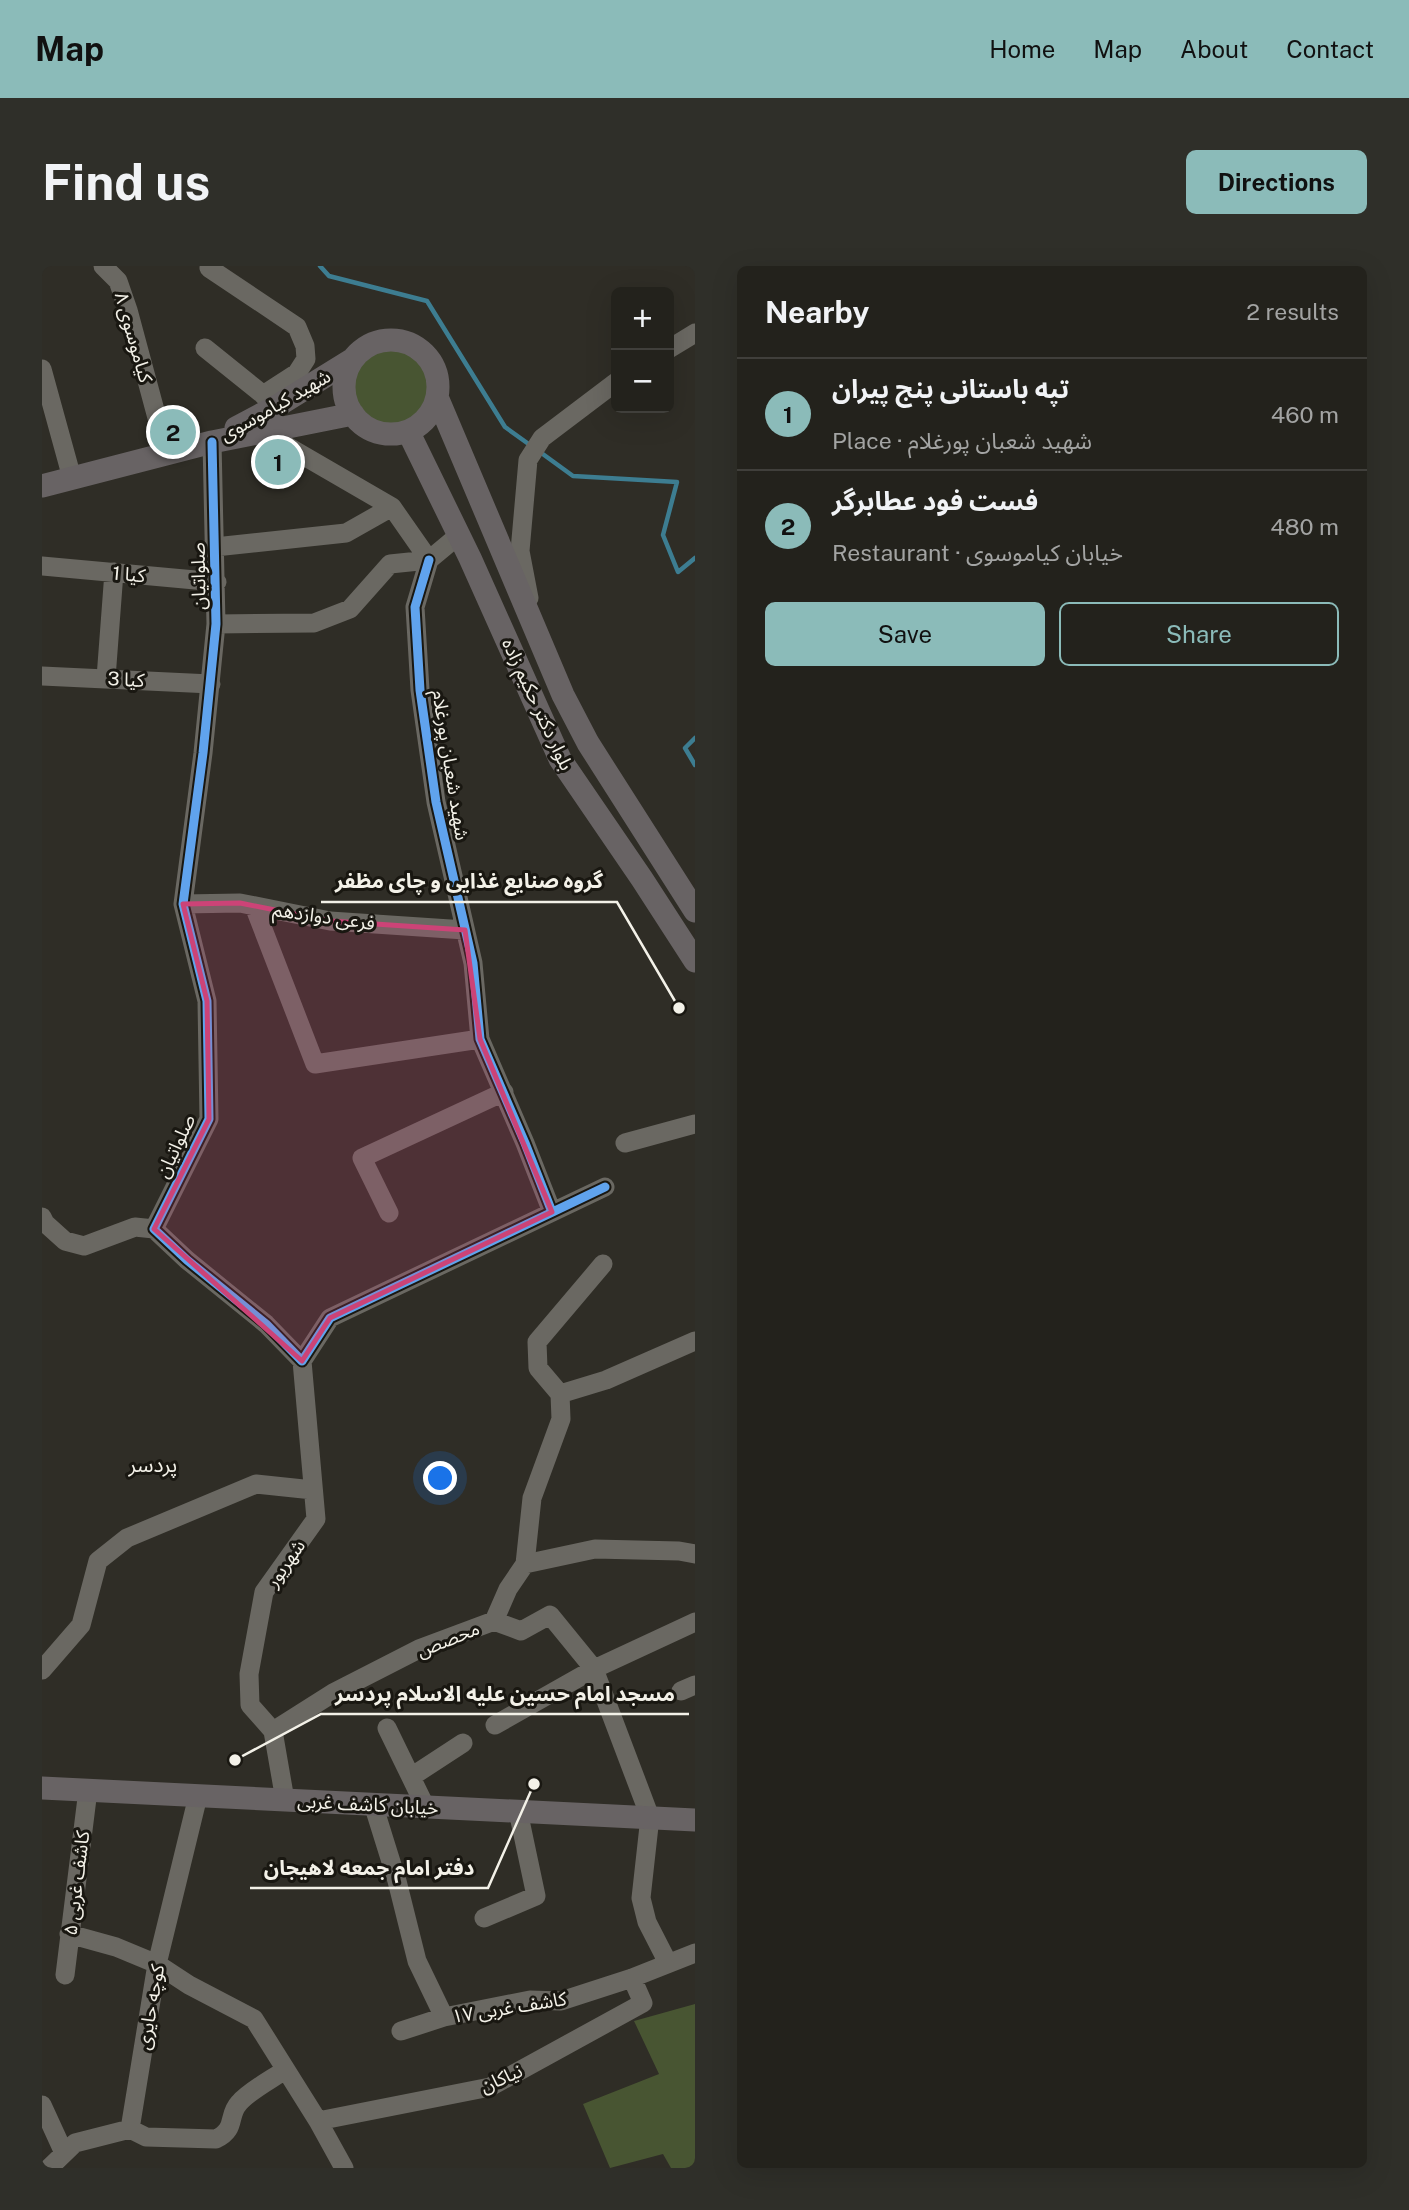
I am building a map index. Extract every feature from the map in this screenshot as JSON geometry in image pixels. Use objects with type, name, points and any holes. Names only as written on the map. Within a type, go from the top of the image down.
[{"type":"main road","points":[[404,341],[417,347],[431,363],[438,383],[437,397],[431,411],[421,423],[408,431],[393,434],[377,432],[364,425],[353,414],[346,401],[346,372],[363,349],[376,342],[404,341]]},
{"type":"main road","name":"شهید کیاموسوی","points":[[212,442],[270,400],[353,359]]},
{"type":"main road","name":"بلوار دکتر حکیم زاده","points":[[437,397],[563,695],[588,743],[695,911]]},
{"type":"main road","name":"شهید کیاموسوی","points":[[212,442],[353,414]]},
{"type":"main road","name":"بلوار دکتر حکیم زاده","points":[[408,431],[459,535],[560,759],[695,961]]},
{"type":"main road","points":[[42,486],[212,442]]},
{"type":"main road","points":[[651,892],[674,879]]},
{"type":"main road","name":"خیابان کاشف غربی","points":[[42,1788],[695,1820]]},
{"type":"street","name":"کیاموسوی ۸","points":[[103,266],[118,281],[167,455]]},
{"type":"street","points":[[205,348],[270,400],[297,373],[306,359],[305,346],[297,327],[209,268]]},
{"type":"street","points":[[674,346],[695,333]]},
{"type":"street","points":[[42,369],[72,478]]},
{"type":"street","points":[[534,625],[520,551],[528,460],[542,438],[611,386]]},
{"type":"street","points":[[261,431],[392,507],[429,560]]},
{"type":"street","name":"صلواتیان","points":[[154,1229],[209,1119],[206,1002],[183,904],[216,624],[212,442]]},
{"type":"street","points":[[215,547],[346,533],[392,507]]},
{"type":"street","points":[[216,624],[314,622],[350,609],[390,564],[429,560],[459,535]]},
{"type":"street","name":"شهید شعبان پورغلام","points":[[429,560],[415,607],[420,690],[436,802],[473,963],[480,1039],[504,1091],[552,1212]]},
{"type":"street","name":"کیا 1","points":[[42,566],[217,582]]},
{"type":"street","points":[[106,678],[114,572]]},
{"type":"street","name":"کیا 3","points":[[42,676],[211,684]]},
{"type":"street","name":"فرعی دوازدهم","points":[[183,904],[240,903],[330,921],[465,930]]},
{"type":"street","points":[[254,906],[315,1064],[480,1039]]},
{"type":"street","points":[[389,1213],[362,1158],[504,1091]]},
{"type":"street","points":[[625,1143],[695,1124]]},
{"type":"street","points":[[42,1217],[65,1241],[84,1246],[135,1227],[154,1229],[187,1260],[267,1324],[302,1361],[330,1318],[605,1187]]},
{"type":"street","points":[[603,1264],[537,1342],[538,1368],[560,1394],[561,1419],[532,1498],[525,1564],[595,1549],[679,1550],[695,1554]]},
{"type":"street","points":[[560,1394],[607,1380],[695,1340]]},
{"type":"street","name":"شهریور","points":[[273,1731],[250,1704],[249,1674],[264,1592],[316,1519],[302,1361]]},
{"type":"street","points":[[42,1670],[81,1625],[98,1561],[127,1538],[256,1484],[313,1490]]},
{"type":"street","name":"محصص","points":[[273,1731],[333,1693],[419,1649],[494,1621],[508,1589],[525,1564]]},
{"type":"street","points":[[494,1621],[521,1631],[550,1615],[594,1669],[650,1817],[641,1898],[647,1922],[668,1963]]},
{"type":"street","points":[[495,1725],[594,1669],[695,1622]]},
{"type":"street","points":[[387,1728],[425,1807]]},
{"type":"street","points":[[273,1731],[285,1800]]},
{"type":"street","points":[[411,1777],[463,1743]]},
{"type":"street","name":"کاشف غربی ۵","points":[[65,1975],[88,1790]]},
{"type":"street","name":"کوچه حایری","points":[[130,2129],[157,1964],[198,1796]]},
{"type":"street","points":[[373,1804],[397,1881],[417,1961],[444,2017]]},
{"type":"street","points":[[484,1918],[536,1896],[518,1811]]},
{"type":"street","points":[[69,1934],[116,1947],[157,1964],[188,1984],[254,2019],[344,2168]]},
{"type":"street","name":"کاشف غربی ۱۷","points":[[401,2031],[444,2017],[530,2000],[561,2001],[632,1978],[695,1953]]},
{"type":"street","name":"نیاکان","points":[[318,2121],[490,2087],[643,2003],[632,1978]]},
{"type":"street","points":[[49,2168],[75,2143],[130,2129],[146,2137],[216,2139],[225,2134],[231,2126],[237,2104],[285,2070]]},
{"type":"street","points":[[42,2105],[64,2153]]},
{"type":"highlighted area","points":[[240,903],[330,921],[465,930],[480,1039],[552,1212],[330,1318],[302,1361],[154,1229],[209,1119],[207,1001],[183,904]]},
{"type":"green space","points":[[391,345],[407,348],[420,357],[429,370],[432,386],[429,402],[420,415],[407,424],[391,427],[375,424],[362,415],[353,402],[350,386],[353,370],[362,357],[375,348]]},
{"type":"green space","points":[[695,2004],[695,2168],[671,2168],[663,2154],[610,2168],[583,2104],[659,2074],[634,2021]]},
{"type":"waterway","points":[[320,266],[329,276],[427,301],[505,427],[530,445]]},
{"type":"waterway","points":[[540,452],[573,476],[677,482],[663,535],[678,572],[695,558]]},
{"type":"waterway","points":[[695,738],[685,748],[695,765]]},
{"type":"cycle path","points":[[212,442],[216,624],[203,753],[183,904],[207,1001],[209,1119],[154,1229],[187,1260],[266,1324],[302,1361],[330,1318],[605,1187]]},
{"type":"cycle path","points":[[429,560],[415,607],[420,690],[436,802],[473,963],[480,1039],[552,1212]]},
{"type":"place","name":"فست فود عطابرگر","points":[[173,432]]},
{"type":"place","name":"تپه باستانی پنج پیران","points":[[278,462]]},
{"type":"place","name":"گروه صنایع غذایی و چای مظفر","points":[[679,1008]]},
{"type":"place","name":"مسجد امام حسین علیه الاسلام پردسر","points":[[235,1760]]},
{"type":"place","name":"دفتر امام جمعه لاهیجان","points":[[534,1784]]},
{"type":"district","name":"پردسر","points":[[153,1465]]}]
